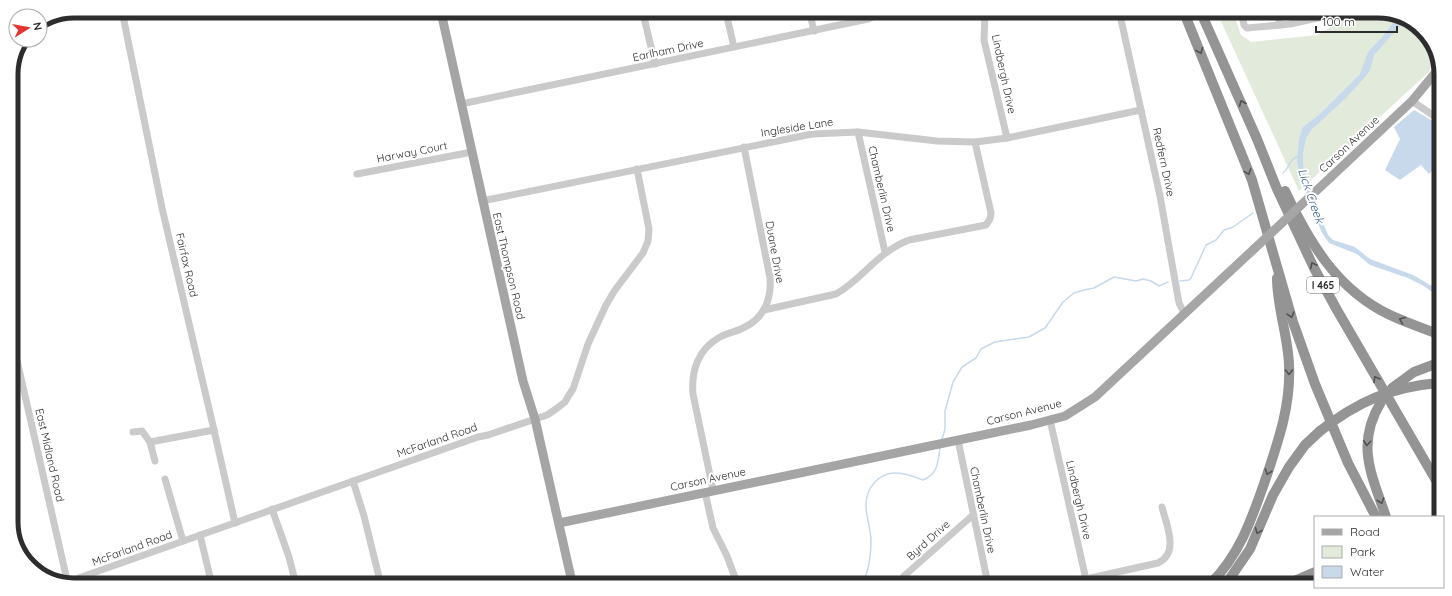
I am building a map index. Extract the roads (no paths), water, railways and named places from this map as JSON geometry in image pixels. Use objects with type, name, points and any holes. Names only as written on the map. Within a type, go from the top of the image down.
[{"type":"highway","points":[[1186,18],[1252,180],[1293,322],[1315,384],[1343,452],[1374,514]]},
{"type":"highway","name":"I 465","points":[[1203,18],[1257,139],[1288,214],[1314,268],[1434,477]]},
{"type":"highway","points":[[1257,139],[1277,174],[1302,226],[1329,267],[1344,283],[1366,301],[1389,315],[1434,332]]},
{"type":"highway","points":[[1215,578],[1230,562],[1247,531],[1273,457],[1284,420],[1288,393],[1289,365],[1286,338],[1277,291],[1277,264]]},
{"type":"highway","points":[[1386,516],[1370,471],[1367,452],[1370,428],[1375,412],[1392,388],[1414,372],[1434,365]]},
{"type":"highway","points":[[1230,578],[1250,549],[1273,495],[1289,467],[1305,445],[1320,431],[1347,411],[1377,396],[1404,388],[1434,384]]},
{"type":"highway","points":[[1403,424],[1434,485]]},
{"type":"highway","points":[[1301,578],[1314,572]]},
{"type":"main road","name":"East Thompson Road","points":[[443,18],[523,381],[535,419],[571,578]]},
{"type":"main road","name":"Carson Avenue","points":[[558,523],[958,440],[1065,416],[1095,397],[1412,102],[1434,74]]},
{"type":"street","name":"Fairfax Road","points":[[123,18],[162,208],[235,523]]},
{"type":"street","points":[[644,18],[655,64]]},
{"type":"street","points":[[727,18],[734,47]]},
{"type":"street","points":[[811,18],[814,30]]},
{"type":"street","name":"Earlham Drive","points":[[461,104],[870,18]]},
{"type":"street","name":"Lindbergh Drive","points":[[985,18],[984,40],[1007,138]]},
{"type":"street","name":"Redfern Drive","points":[[1121,18],[1160,196],[1179,304],[1184,314]]},
{"type":"street","points":[[1243,18],[1244,25],[1247,28],[1280,25],[1319,18]]},
{"type":"street","points":[[1279,18],[1280,25]]},
{"type":"street","points":[[1412,102],[1434,113]]},
{"type":"street","name":"Ingleside Lane","points":[[482,200],[812,134],[858,132],[937,141],[975,142],[1007,138],[1141,110]]},
{"type":"street","name":"Chamberlin Drive","points":[[858,132],[885,252]]},
{"type":"street","points":[[764,310],[836,294],[847,287],[885,252],[909,240],[982,226],[989,221],[991,213],[975,142]]},
{"type":"street","name":"Duane Drive","points":[[735,578],[728,556],[713,528],[709,491],[692,381],[696,364],[703,351],[712,342],[725,334],[748,325],[756,320],[764,310],[770,296],[770,278],[744,148]]},
{"type":"street","name":"Harway Court","points":[[357,174],[472,152]]},
{"type":"street","name":"McFarland Road","points":[[80,578],[478,437],[535,419],[556,410],[565,402],[575,383],[588,344],[606,305],[615,290],[646,248],[649,229],[637,169]]},
{"type":"street","name":"East Midland Road","points":[[18,365],[66,577]]},
{"type":"street","name":"Lindbergh Drive","points":[[1050,420],[1086,578]]},
{"type":"street","points":[[150,442],[214,430]]},
{"type":"street","points":[[133,432],[142,431],[150,442],[155,461]]},
{"type":"street","name":"Chamberlin Drive","points":[[958,440],[987,578]]},
{"type":"street","points":[[165,479],[183,541]]},
{"type":"street","points":[[352,481],[364,516],[379,578]]},
{"type":"street","points":[[1099,578],[1158,563],[1165,559],[1170,548],[1162,507]]},
{"type":"street","points":[[272,509],[289,557],[294,578]]},
{"type":"street","name":"Byrd Drive","points":[[903,578],[973,515]]},
{"type":"street","points":[[200,535],[210,578]]},
{"type":"water","name":"Lick Creek","points":[[1395,21],[1402,24],[1374,55],[1370,70],[1365,77],[1346,98],[1312,129],[1306,138],[1303,153],[1303,165],[1306,179],[1328,235],[1333,240],[1355,247],[1370,259],[1413,275],[1434,287],[1434,293],[1424,286],[1408,278],[1370,265],[1357,254],[1329,243],[1322,233],[1300,177],[1297,161],[1299,138],[1303,127],[1320,114],[1360,74],[1368,52]]},
{"type":"water","points":[[1414,110],[1433,121],[1434,168],[1429,174],[1421,165],[1400,180],[1385,170],[1400,139],[1394,127]]},
{"type":"waterway","points":[[1283,173],[1293,159],[1298,156]]},
{"type":"waterway","points":[[1180,281],[1189,280],[1191,278],[1206,245],[1216,240],[1224,230],[1233,227],[1253,213]]},
{"type":"waterway","points":[[942,439],[945,429],[945,411],[953,382],[962,367],[976,358],[981,349],[995,342],[1029,337],[1045,328],[1063,302],[1074,293],[1094,288],[1114,277],[1136,281],[1143,279],[1151,281],[1159,286],[1168,282]]},
{"type":"waterway","points":[[865,578],[871,550],[866,505],[868,493],[871,487],[879,478],[890,473],[910,475],[923,480],[934,471],[939,458],[940,448]]}]
